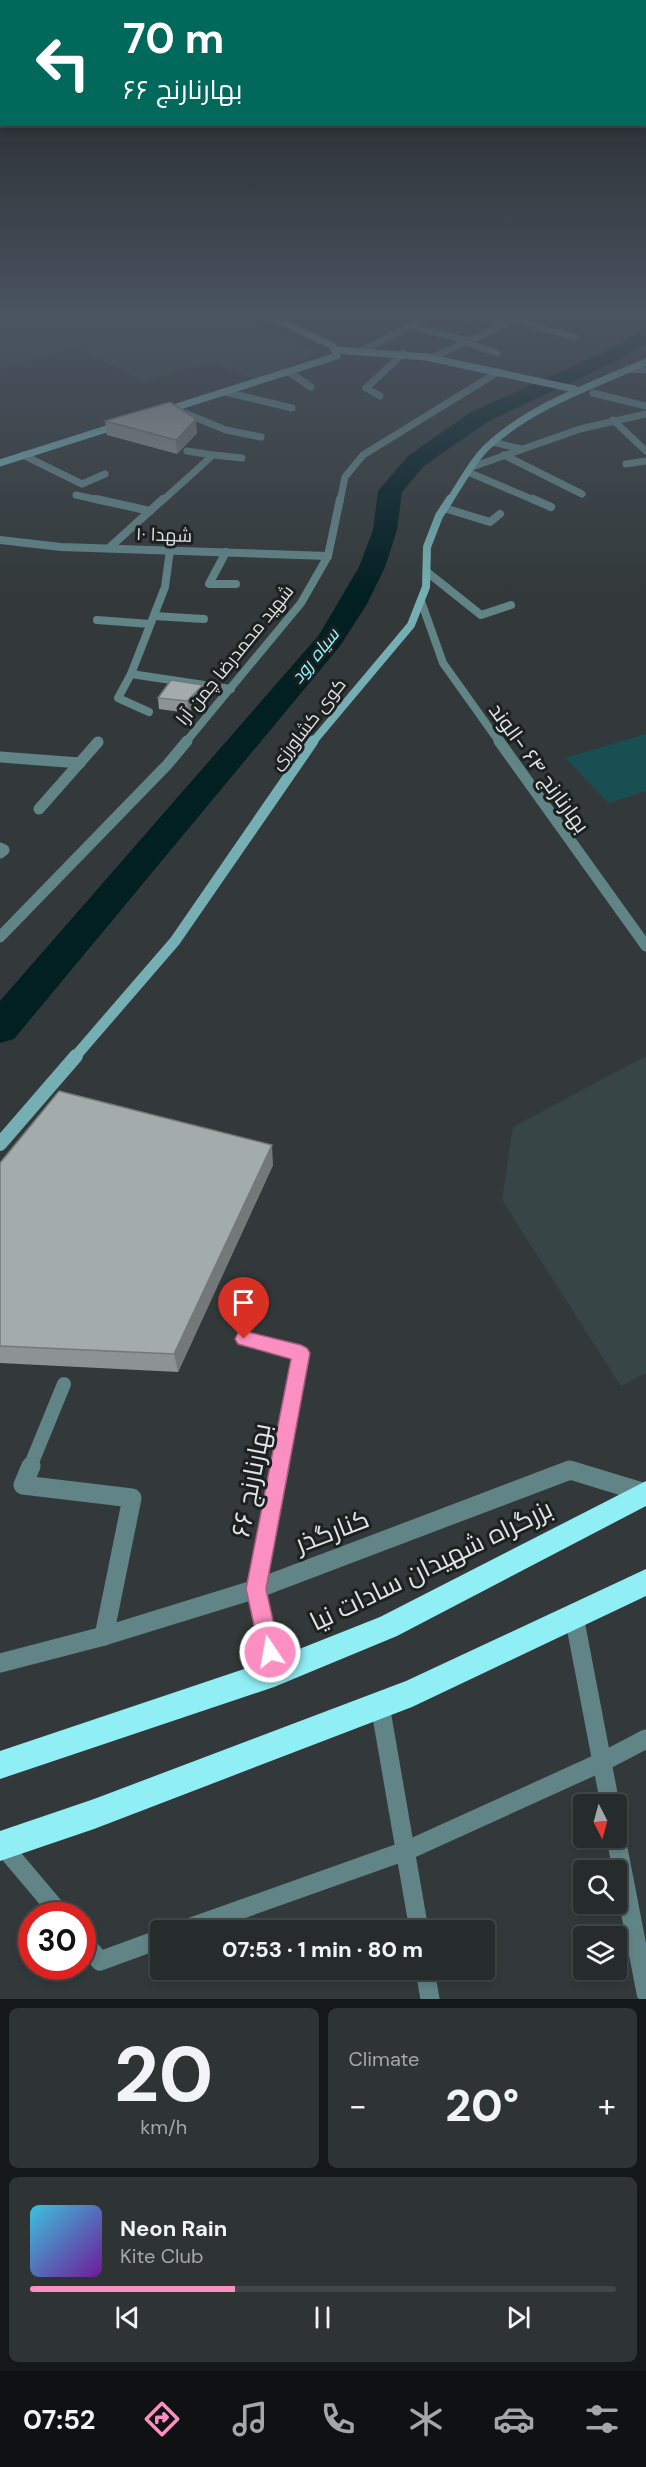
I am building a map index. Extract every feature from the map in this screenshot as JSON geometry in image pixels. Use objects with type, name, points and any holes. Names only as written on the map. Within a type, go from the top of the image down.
[{"type":"highway","name":"بزرگراه شهیدان سادات نیا","points":[[0,1765],[274,1673],[388,1627],[646,1493]]},
{"type":"highway","points":[[1,1845],[94,1814],[412,1693],[646,1582]]},
{"type":"street","name":"شهید محمدرضا چمن آرا","points":[[0,937],[167,765],[301,603],[328,556],[345,477],[352,465],[363,455],[441,407]]},
{"type":"street","name":"کوی کشاورزی","points":[[0,1144],[175,941],[305,751],[411,625],[426,587],[428,547],[444,508],[493,442],[513,426],[544,407]]},
{"type":"street","points":[[151,415],[173,408],[226,430],[261,437]]},
{"type":"street","points":[[470,470],[504,455],[613,420],[646,414]]},
{"type":"street","points":[[613,420],[646,451]]},
{"type":"street","points":[[0,463],[129,422]]},
{"type":"street","points":[[493,442],[522,449]]},
{"type":"street","points":[[187,451],[242,458]]},
{"type":"street","points":[[23,455],[82,484],[105,474]]},
{"type":"street","points":[[109,548],[213,455]]},
{"type":"street","points":[[504,455],[582,494]]},
{"type":"street","points":[[626,464],[646,461]]},
{"type":"street","points":[[470,470],[551,507]]},
{"type":"street","points":[[76,495],[150,512]]},
{"type":"street","points":[[444,508],[490,522]]},
{"type":"street","points":[[482,528],[500,514]]},
{"type":"street","name":"شهدا ۱۰","points":[[0,540],[61,547],[328,556]]},
{"type":"street","points":[[149,712],[118,698],[131,674],[165,587],[170,550]]},
{"type":"street","points":[[226,552],[209,584],[236,584]]},
{"type":"street","points":[[427,572],[481,615],[511,605]]},
{"type":"street","name":"بهارنارنج ۶۴ -الوند","points":[[421,601],[443,663],[646,946]]},
{"type":"street","points":[[97,620],[204,619]]},
{"type":"street","points":[[131,674],[231,690]]},
{"type":"street","points":[[39,809],[98,742]]},
{"type":"street","points":[[0,757],[80,763]]},
{"type":"street","points":[[0,848],[4,850],[0,853]]},
{"type":"street","name":"بهارنارنج ۶۶","points":[[244,1339],[301,1353],[256,1589],[274,1673]]},
{"type":"street","points":[[64,1384],[23,1485],[132,1498],[104,1636]]},
{"type":"street","name":"کنارگذر","points":[[0,1663],[104,1636],[256,1589],[570,1470],[646,1493]]},
{"type":"street","points":[[573,1616],[608,1794]]},
{"type":"street","points":[[380,1705],[408,1850],[418,1920]]},
{"type":"street","points":[[211,1920],[408,1850],[602,1762],[646,1739]]},
{"type":"street","points":[[1,1845],[50,1902]]},
{"type":"street","points":[[618,1848],[646,1993]]},
{"type":"street","points":[[96,1956],[100,1960],[150,1942]]},
{"type":"street","points":[[427,1980],[430,1999]]},
{"type":"shaded area","points":[[646,734],[646,791],[609,803],[565,758]]},
{"type":"shaded area","points":[[646,1056],[646,1373],[621,1386],[502,1200],[513,1127]]},
{"type":"building","points":[[152,407],[178,407],[196,419],[176,440],[105,421]]},
{"type":"building","points":[[171,680],[203,685],[187,701],[158,698]]},
{"type":"building","points":[[59,1091],[272,1145],[174,1354],[0,1346],[0,1163]]},
{"type":"waterway","name":"سیاه رود","points":[[0,1028],[330,640],[353,604],[372,567],[385,530],[390,491],[416,461],[479,417],[500,407]]},
{"type":"route","points":[[244,1339],[301,1353],[256,1589],[270,1652]]}]
